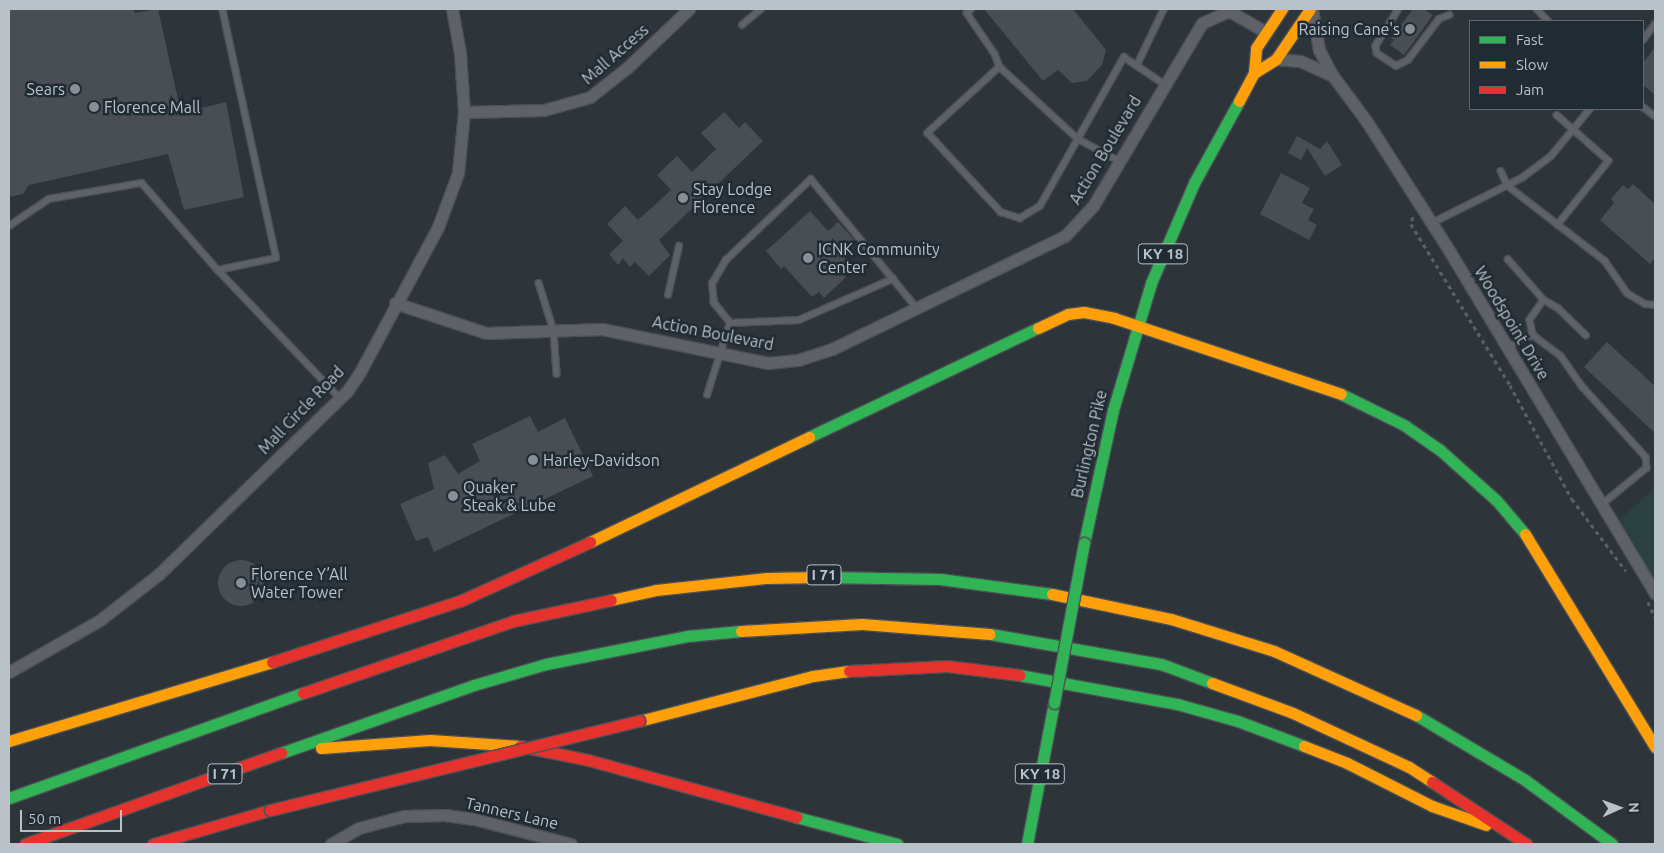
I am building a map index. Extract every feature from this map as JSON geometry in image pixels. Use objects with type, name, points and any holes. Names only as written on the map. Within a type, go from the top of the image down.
[{"type":"main road","name":"Burlington Pike","points":[[1027,844],[1103,452],[1136,326],[1189,194],[1254,73],[1256,48],[1282,9]]},
{"type":"main road","name":"Burlington Pike","points":[[1254,73],[1276,59],[1311,9]]},
{"type":"main road","points":[[9,741],[359,636],[460,600],[531,570],[1068,314],[1099,314],[1353,398],[1404,425],[1440,450],[1497,502],[1525,534],[1655,747]]},
{"type":"main road","name":"I 71","points":[[9,798],[426,649],[513,621],[665,589],[777,577],[886,576],[940,579],[1035,590],[1170,618],[1274,651],[1400,706],[1467,744],[1525,780],[1612,844]]},
{"type":"main road","name":"I 71","points":[[25,844],[474,686],[601,652],[688,636],[808,625],[924,627],[987,633],[1161,664],[1206,679],[1293,713],[1409,767],[1526,844]]},
{"type":"main road","points":[[153,844],[270,810],[639,721],[813,676],[860,670],[947,666],[1004,672],[1169,703],[1238,721],[1347,763],[1432,806],[1511,833]]},
{"type":"main road","points":[[298,749],[430,740],[519,746],[588,760],[897,844]]},
{"type":"street","name":"Mall Circle Road","points":[[9,672],[100,620],[159,574],[340,398],[372,352],[395,303],[438,227],[451,197],[458,173],[464,112],[460,53],[452,9]]},
{"type":"street","name":"Mall Access","points":[[464,112],[544,110],[590,97],[621,73],[689,9]]},
{"type":"street","name":"Woodspoint Drive","points":[[1311,9],[1320,50],[1333,76],[1367,122],[1432,223],[1602,505],[1651,596]]},
{"type":"street","name":"Action Boulevard","points":[[395,303],[469,330],[504,334],[614,330],[720,354],[768,362],[798,360],[832,350],[1065,236],[1093,206],[1194,33],[1210,17],[1229,11],[1266,32]]},
{"type":"street","name":"Woodspoint Drive","points":[[1276,59],[1300,61],[1333,76]]},
{"type":"street","name":"Tanners Lane","points":[[331,844],[359,828],[404,816],[445,815],[474,819],[570,844]]},
{"type":"lane","points":[[218,270],[276,258],[222,9]]},
{"type":"lane","points":[[742,25],[761,9]]},
{"type":"lane","points":[[972,9],[967,13],[996,54],[1000,67],[1078,139],[1119,161]]},
{"type":"lane","points":[[1137,65],[1164,9]]},
{"type":"lane","points":[[1399,9],[1376,46],[1377,53],[1388,63],[1396,66],[1408,60],[1439,19],[1449,15]]},
{"type":"lane","points":[[1537,9],[1547,20]]},
{"type":"lane","points":[[1644,39],[1655,24]]},
{"type":"lane","points":[[1000,67],[928,133],[1001,212],[1020,218],[1040,206],[1124,57],[1164,84]]},
{"type":"lane","points":[[1644,108],[1655,116]]},
{"type":"lane","points":[[1432,223],[1508,186],[1551,156],[1589,110]]},
{"type":"lane","points":[[1557,115],[1609,161],[1558,225]]},
{"type":"lane","points":[[1501,171],[1508,186],[1605,261],[1627,292],[1645,304],[1655,305]]},
{"type":"lane","points":[[730,323],[714,303],[712,284],[726,260],[811,179],[918,308]]},
{"type":"lane","points":[[9,226],[49,200],[142,183],[218,270],[340,398]]},
{"type":"lane","points":[[668,295],[680,246]]},
{"type":"lane","points":[[1508,259],[1544,300],[1558,308],[1586,335]]},
{"type":"lane","points":[[730,323],[799,320],[893,279]]},
{"type":"lane","points":[[538,283],[554,331],[557,374]]},
{"type":"lane","points":[[1544,300],[1530,320],[1533,335],[1561,356],[1583,387],[1646,457],[1648,468],[1602,505]]},
{"type":"lane","points":[[707,395],[730,323]]},
{"type":"lane","points":[[1507,348],[1533,335]]},
{"type":"path","points":[[1414,214],[1412,224],[1510,385],[1572,499],[1630,575]]},
{"type":"path","points":[[1651,596],[1655,617]]},
{"type":"green space","points":[[1655,488],[1655,593],[1614,525]]},
{"type":"building","name":"Florence Mall","points":[[9,9],[134,9],[135,13],[158,9],[181,113],[226,102],[244,197],[184,210],[168,154],[29,185],[23,194],[9,197]]},
{"type":"building","points":[[984,9],[1073,9],[1106,50],[1102,65],[1087,81],[1072,83],[1058,70],[1043,81]]},
{"type":"building","name":"Raising Cane's","points":[[1413,9],[1424,9],[1433,15],[1404,55],[1390,45],[1394,40],[1391,38]]},
{"type":"building","points":[[1655,47],[1655,95],[1644,86],[1644,62]]},
{"type":"building","name":"Stay Lodge Florence","points":[[724,112],[739,128],[745,122],[763,141],[659,240],[670,255],[649,276],[635,262],[630,267],[623,258],[618,265],[609,254],[623,241],[607,224],[625,206],[638,220],[671,190],[657,175],[677,156],[692,172],[716,149],[701,133]]},
{"type":"building","points":[[1297,136],[1320,149],[1327,141],[1342,165],[1325,176],[1307,148],[1301,160],[1288,153]]},
{"type":"building","points":[[1281,173],[1310,188],[1302,203],[1314,209],[1308,220],[1317,225],[1309,240],[1260,214]]},
{"type":"building","points":[[1633,184],[1655,204],[1655,258],[1650,264],[1600,220],[1614,203],[1611,199],[1623,185],[1628,189]]},
{"type":"building","name":"ICNK Community Center","points":[[810,211],[828,231],[838,222],[855,241],[841,253],[849,262],[840,270],[846,277],[824,298],[819,292],[812,297],[784,266],[781,269],[766,251]]},
{"type":"building","points":[[1607,342],[1655,386],[1655,433],[1584,367]]},
{"type":"building","points":[[530,416],[538,432],[565,418],[593,476],[434,552],[428,537],[416,541],[400,504],[434,489],[428,463],[445,455],[458,474],[480,461],[472,444]]},
{"type":"building","name":"Florence Y’All Water Tower","points":[[236,560],[246,560],[260,570],[264,583],[260,596],[254,602],[246,606],[236,606],[222,596],[218,588],[218,578],[228,564]]},
{"type":"traffic: fast","points":[[1084,543],[1113,410],[1151,283],[1194,183],[1239,101]]},
{"type":"traffic: fast","points":[[809,437],[1038,328]]},
{"type":"traffic: fast","points":[[1341,394],[1404,425],[1440,450],[1497,501],[1525,534]]},
{"type":"traffic: fast","points":[[1054,703],[1084,543]]},
{"type":"traffic: fast","points":[[821,577],[940,579],[1052,594]]},
{"type":"traffic: fast","points":[[281,753],[474,685],[546,664],[688,636],[741,631]]},
{"type":"traffic: fast","points":[[990,634],[1161,664],[1212,683]]},
{"type":"traffic: fast","points":[[1019,675],[1177,704],[1238,721],[1304,746]]},
{"type":"traffic: fast","points":[[9,798],[303,693]]},
{"type":"traffic: fast","points":[[1027,844],[1054,703]]},
{"type":"traffic: fast","points":[[1416,715],[1525,780],[1612,844]]},
{"type":"traffic: fast","points":[[796,817],[897,844]]},
{"type":"traffic: slow","points":[[1239,101],[1254,73],[1256,48],[1282,9]]},
{"type":"traffic: slow","points":[[1254,73],[1276,59],[1310,9]]},
{"type":"traffic: slow","points":[[1038,328],[1068,314],[1084,312],[1114,318],[1341,394]]},
{"type":"traffic: slow","points":[[590,542],[809,437]]},
{"type":"traffic: slow","points":[[1525,534],[1655,747]]},
{"type":"traffic: slow","points":[[611,600],[656,590],[767,578],[821,577]]},
{"type":"traffic: slow","points":[[1052,594],[1171,619],[1274,651],[1416,715]]},
{"type":"traffic: slow","points":[[741,631],[862,624],[990,634]]},
{"type":"traffic: slow","points":[[9,741],[272,662]]},
{"type":"traffic: slow","points":[[639,721],[813,676],[849,671]]},
{"type":"traffic: slow","points":[[1212,683],[1293,713],[1409,767],[1432,782]]},
{"type":"traffic: slow","points":[[321,748],[430,740],[520,746]]},
{"type":"traffic: slow","points":[[1304,746],[1347,763],[1432,806],[1486,825]]},
{"type":"traffic: jam","points":[[272,662],[460,601],[590,542]]},
{"type":"traffic: jam","points":[[303,693],[513,621],[611,600]]},
{"type":"traffic: jam","points":[[849,671],[947,666],[1019,675]]},
{"type":"traffic: jam","points":[[270,810],[639,721]]},
{"type":"traffic: jam","points":[[520,746],[588,760],[796,817]]},
{"type":"traffic: jam","points":[[25,844],[281,753]]},
{"type":"traffic: jam","points":[[1432,782],[1526,844]]},
{"type":"traffic: jam","points":[[153,844],[270,810]]},
{"type":"place","name":"Raising Cane's","points":[[1410,29]]},
{"type":"place","name":"Sears","points":[[75,89]]},
{"type":"place","name":"Florence Mall","points":[[94,107]]},
{"type":"place","name":"Stay Lodge Florence","points":[[683,198]]},
{"type":"place","name":"ICNK Community Center","points":[[808,258]]},
{"type":"place","name":"Harley-Davidson","points":[[533,460]]},
{"type":"place","name":"Quaker Steak & Lube","points":[[453,496]]},
{"type":"place","name":"Florence Y’All Water Tower","points":[[241,583]]}]
